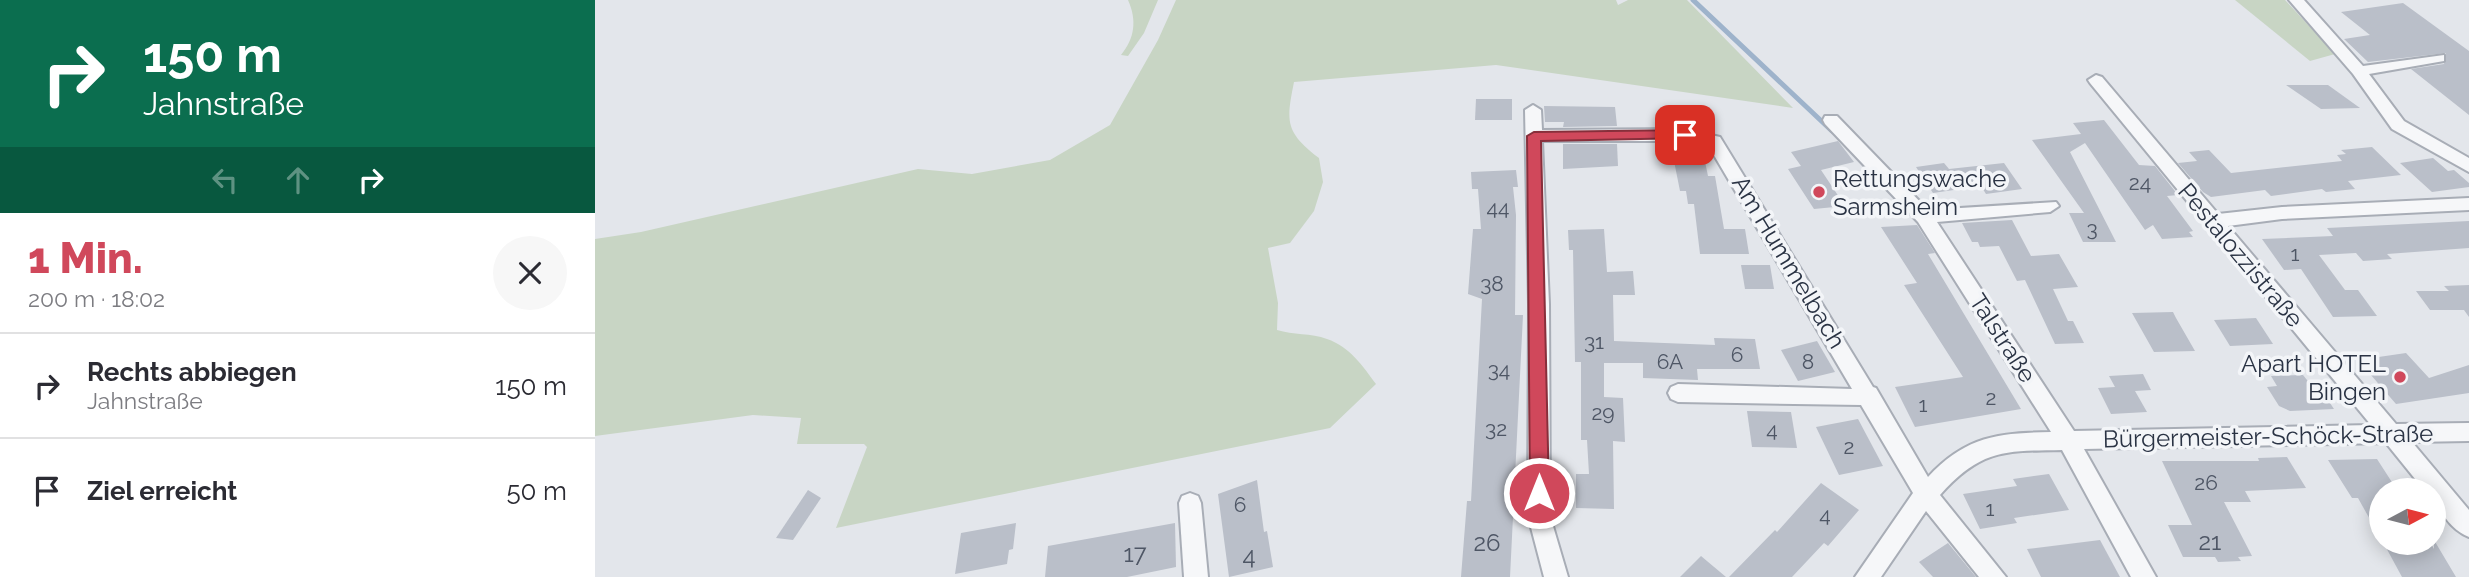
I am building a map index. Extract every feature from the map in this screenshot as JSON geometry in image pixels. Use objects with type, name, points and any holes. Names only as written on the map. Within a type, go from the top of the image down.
[{"type":"street","points":[[2296,0],[2359,71],[2398,125],[2469,166]]},
{"type":"street","points":[[2359,71],[2439,58]]},
{"type":"street","name":"Pestalozzistraße","points":[[2096,80],[2469,527]]},
{"type":"street","points":[[1533,110],[1539,516],[1556,577]]},
{"type":"street","name":"Talstraße","points":[[1831,120],[1924,217],[2067,439],[2144,577]]},
{"type":"street","points":[[1534,136],[1704,136]]},
{"type":"street","name":"Am Hummelbach","points":[[1704,136],[1720,148],[1869,394],[1926,494],[1994,577]]},
{"type":"street","points":[[2213,222],[2281,212],[2469,204]]},
{"type":"street","points":[[1924,217],[2050,206]]},
{"type":"street","points":[[1678,393],[1853,398],[1869,394]]},
{"type":"street","name":"Bürgermeister-Schöck-Straße","points":[[1867,577],[1926,494],[1963,459],[1982,448],[2014,440],[2393,436],[2469,432]]},
{"type":"street","points":[[1190,503],[1196,577]]},
{"type":"green space","points":[[1128,0],[1158,0],[1144,33],[1128,56],[1121,55],[1133,29],[1133,15]]},
{"type":"green space","points":[[1176,0],[1616,0],[1618,5],[1628,0],[1687,0],[1793,108],[1496,65],[1294,82],[1289,117],[1291,125],[1300,141],[1319,158],[1323,182],[1314,211],[1290,243],[1268,248],[1278,303],[1277,330],[1335,342],[1355,357],[1376,384],[1330,428],[836,528],[867,447],[864,444],[797,444],[801,418],[753,415],[595,436],[595,239],[641,232],[918,169],[972,174],[1050,160],[1110,125],[1158,40]]},
{"type":"green space","points":[[2235,0],[2285,0],[2335,54],[2310,61]]},
{"type":"building","points":[[2403,3],[2469,51],[2469,115],[2411,69],[2444,64],[2446,53],[2368,62],[2344,39],[2370,35],[2341,12]]},
{"type":"building","points":[[2286,85],[2328,85],[2360,108],[2321,109]]},
{"type":"building","points":[[1476,99],[1512,99],[1512,120],[1475,120]]},
{"type":"building","points":[[1544,106],[1615,107],[1617,126],[1563,127],[1564,122],[1545,122]]},
{"type":"building","points":[[2104,120],[2139,165],[2155,166],[2178,195],[2167,196],[2193,231],[2189,232],[2193,237],[2162,239],[2153,225],[2145,230],[2085,143],[2070,152],[2116,242],[2083,242],[2069,213],[2084,213],[2032,140],[2081,134],[2073,123]]},
{"type":"building","points":[[1838,141],[1854,162],[1821,170],[1845,206],[1814,209],[1788,169],[1801,166],[1791,152]]},
{"type":"building","points":[[1563,144],[1617,144],[1618,166],[1563,169]]},
{"type":"building","points":[[1671,146],[1702,147],[1708,176],[1715,176],[1724,229],[1745,229],[1749,254],[1700,254],[1694,204],[1688,204],[1686,191],[1680,191]]},
{"type":"building","points":[[2372,147],[2401,175],[2348,181],[2355,189],[2326,192],[2322,189],[2271,196],[2265,190],[2211,197],[2203,192],[2178,163],[2197,161],[2189,152],[2209,150],[2231,173],[2342,161],[2337,155],[2346,154],[2341,150]]},
{"type":"building","points":[[2433,158],[2448,171],[2454,170],[2469,183],[2469,187],[2432,192],[2400,163]]},
{"type":"building","points":[[1944,163],[1949,169],[2004,163],[2022,189],[1986,194],[1981,186],[1933,193],[1916,167]]},
{"type":"building","points":[[1516,170],[1518,187],[1513,187],[1516,215],[1515,315],[1523,315],[1510,577],[1461,577],[1467,501],[1471,501],[1482,299],[1468,294],[1473,229],[1481,229],[1478,189],[1472,189],[1471,172]]},
{"type":"building","points":[[2012,220],[2031,256],[2059,254],[2078,287],[2053,289],[2068,321],[2073,321],[2084,343],[2055,344],[2025,280],[2017,281],[1999,246],[1980,247],[1978,242],[1972,242],[1962,223]]},
{"type":"building","points":[[2469,221],[2469,248],[2387,254],[2392,259],[2363,261],[2356,253],[2319,255],[2345,290],[2358,290],[2377,316],[2333,317],[2301,269],[2284,270],[2262,239],[2333,236],[2327,228]]},
{"type":"building","points":[[1917,225],[1935,253],[1928,254],[2021,409],[1915,427],[1895,387],[1963,377],[1904,285],[1917,283],[1881,227]]},
{"type":"building","points":[[1604,229],[1607,272],[1633,271],[1635,295],[1613,295],[1614,341],[1715,345],[1714,338],[1755,339],[1760,369],[1697,369],[1698,380],[1643,378],[1643,363],[1604,363],[1604,397],[1623,398],[1625,442],[1613,441],[1614,509],[1576,508],[1576,474],[1589,474],[1587,440],[1581,440],[1581,362],[1575,362],[1573,250],[1569,250],[1568,230]]},
{"type":"building","points":[[1741,265],[1770,265],[1774,289],[1745,289]]},
{"type":"building","points":[[2469,285],[2469,317],[2464,310],[2430,310],[2416,291],[2449,291],[2444,286]]},
{"type":"building","points":[[2173,312],[2195,351],[2154,352],[2132,313]]},
{"type":"building","points":[[2256,318],[2273,344],[2230,346],[2214,320]]},
{"type":"building","points":[[1817,341],[1835,372],[1798,381],[1781,350]]},
{"type":"building","points":[[2406,353],[2429,378],[2469,365],[2469,393],[2396,404],[2358,360]]},
{"type":"building","points":[[2143,374],[2151,390],[2135,391],[2147,412],[2111,414],[2098,388],[2115,387],[2109,376]]},
{"type":"building","points":[[2303,375],[2311,385],[2318,385],[2334,409],[2290,411],[2279,406],[2267,387],[2277,386],[2271,376]]},
{"type":"building","points":[[1747,411],[1791,412],[1797,448],[1752,447]]},
{"type":"building","points":[[1858,419],[1883,466],[1839,475],[1816,427]]},
{"type":"building","points":[[2287,457],[2306,488],[2245,491],[2251,502],[2224,502],[2252,556],[2238,557],[2241,561],[2218,562],[2215,557],[2183,557],[2168,525],[2192,525],[2162,461],[2259,461],[2258,458]]},
{"type":"building","points":[[2377,459],[2389,478],[2369,478],[2369,518],[2358,498],[2352,498],[2328,460]]},
{"type":"building","points":[[2049,474],[2069,510],[2014,518],[2017,523],[1980,529],[1963,494],[2017,486],[2013,479]]},
{"type":"building","points":[[1257,480],[1264,532],[1267,531],[1273,567],[1229,577],[1218,494]]},
{"type":"building","points":[[1821,483],[1859,510],[1828,546],[1824,543],[1792,577],[1729,577],[1775,530],[1777,532]]},
{"type":"building","points":[[808,490],[821,498],[793,540],[776,538]]},
{"type":"building","points":[[1016,523],[1013,549],[1009,550],[1007,564],[955,574],[961,533]]},
{"type":"building","points":[[1175,523],[1176,567],[1127,577],[1045,577],[1048,546]]},
{"type":"building","points":[[2100,540],[2120,577],[2041,577],[2027,549]]},
{"type":"building","points":[[1948,543],[1976,577],[1933,577],[1919,562]]},
{"type":"building","points":[[2390,555],[2443,555],[2456,577],[2402,577]]},
{"type":"building","points":[[1701,556],[1726,577],[1680,577]]},
{"type":"waterway","points":[[1693,0],[1832,131]]},
{"type":"place","name":"Rettungswache Sarmsheim","points":[[1819,192]]},
{"type":"place","name":"Apart HOTEL Bingen","points":[[2400,377]]},
{"type":"route","points":[[1539,493],[1539,304],[1534,136],[1685,135]]}]
